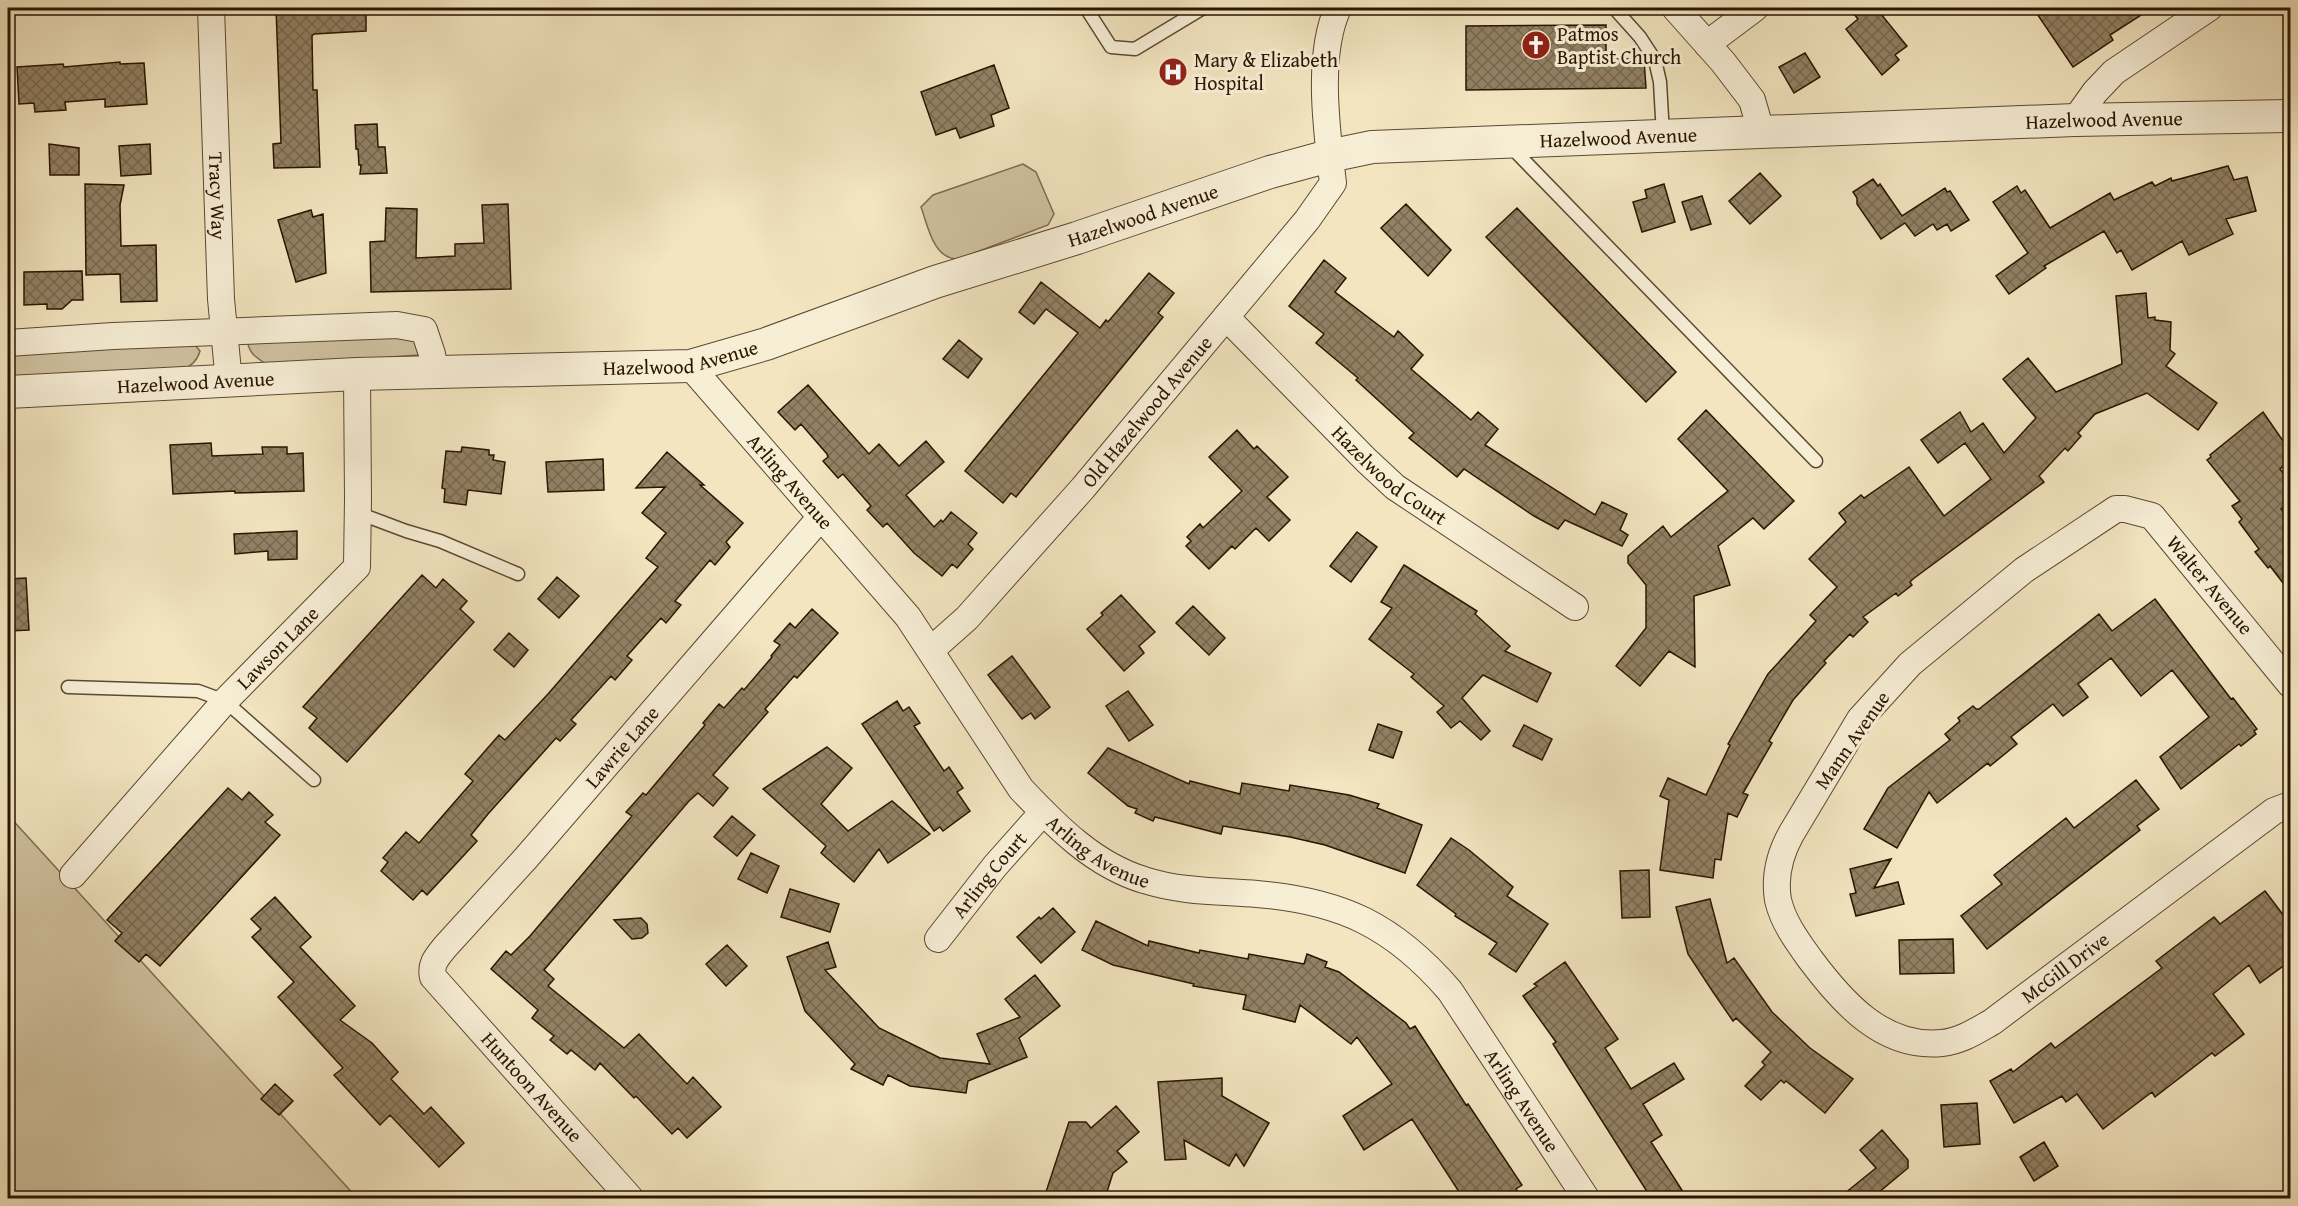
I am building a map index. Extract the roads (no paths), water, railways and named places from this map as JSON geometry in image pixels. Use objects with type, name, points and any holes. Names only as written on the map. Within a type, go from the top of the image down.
[{"type":"street","name":"Tracy Way","points":[[211,8],[221,299],[230,382]]},
{"type":"street","name":"Old Hazelwood Avenue","points":[[931,650],[967,618],[1083,488],[1307,220],[1333,183],[1325,113],[1326,66],[1331,30],[1338,8]]},
{"type":"street","points":[[1675,8],[1752,100],[1761,131]]},
{"type":"street","points":[[1707,44],[1755,8]]},
{"type":"street","points":[[2075,120],[2095,92],[2114,72],[2210,8]]},
{"type":"street","name":"Hazelwood Avenue","points":[[8,392],[357,374],[690,366],[766,345],[935,282],[1077,237],[1194,196],[1270,172],[1372,147],[2075,120],[2290,116]]},
{"type":"street","name":"Hazelwood Court","points":[[1226,317],[1395,487],[1575,607]]},
{"type":"street","points":[[8,344],[113,336],[406,326],[424,330],[435,372]]},
{"type":"street","name":"Arling Avenue","points":[[690,366],[908,617],[1022,789],[1043,812],[1100,860],[1143,880],[1197,891],[1302,898],[1329,905],[1379,928],[1403,944],[1431,969],[1450,991],[1586,1198]]},
{"type":"street","name":"Lawson Lane","points":[[73,875],[225,701],[357,567],[357,374]]},
{"type":"street","name":"Walter Avenue","points":[[2116,509],[2152,516],[2290,684]]},
{"type":"street","name":"Mann Avenue","points":[[1830,986],[1798,943],[1784,918],[1777,887],[1778,868],[1784,848],[1842,746],[1860,719],[1910,664],[2024,570],[2116,509]]},
{"type":"street","name":"Lawrie Lane","points":[[433,977],[431,969],[444,947],[526,858],[820,518]]},
{"type":"street","name":"McGill Drive","points":[[1830,986],[1848,1005],[1878,1029],[1896,1037],[1944,1043],[1965,1037],[1992,1022],[2274,811],[2290,805]]},
{"type":"street","name":"Arling Court","points":[[938,939],[995,866],[1043,812]]},
{"type":"street","name":"Huntoon Avenue","points":[[433,977],[630,1198]]},
{"type":"lane","points":[[1086,8],[1111,47],[1135,49],[1203,8]]},
{"type":"lane","points":[[1614,8],[1640,37],[1655,60],[1660,82],[1663,135]]},
{"type":"lane","points":[[1506,142],[1816,461]]},
{"type":"lane","points":[[358,513],[440,541],[518,574]]},
{"type":"lane","points":[[68,687],[198,691],[225,701],[314,780]]},
{"type":"place","name":"Patmos Baptist Church","points":[[1536,45]]},
{"type":"place","name":"Mary & Elizabeth Hospital","points":[[1173,72]]}]
